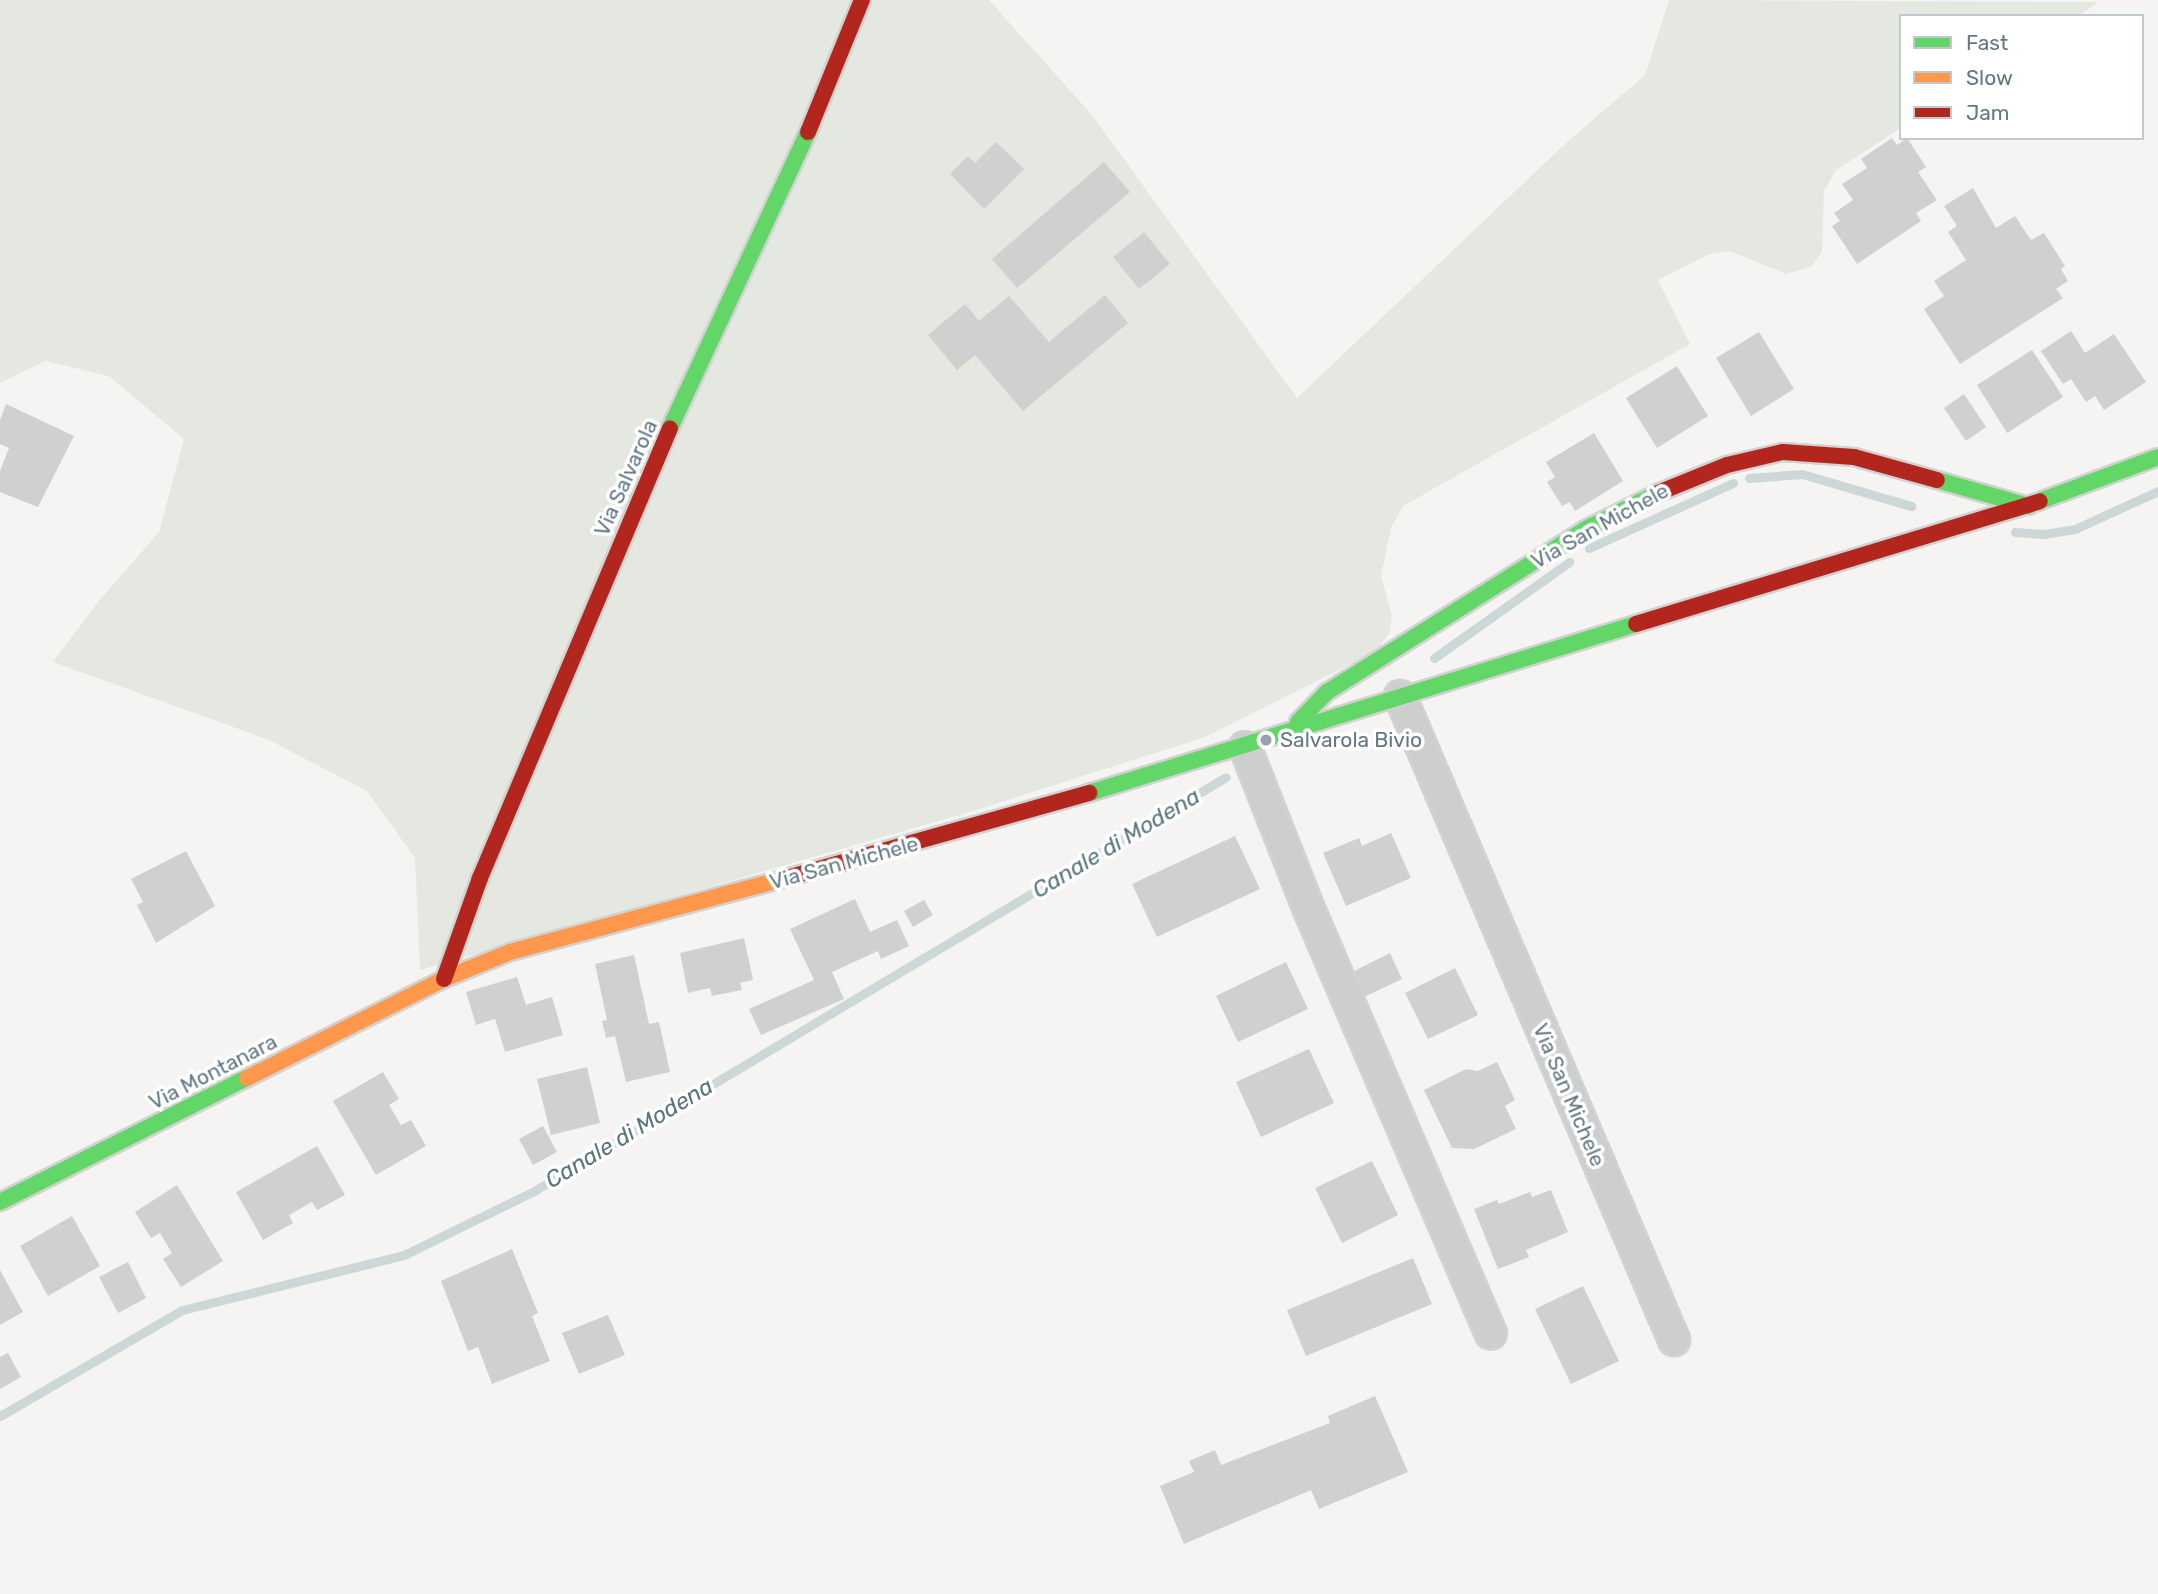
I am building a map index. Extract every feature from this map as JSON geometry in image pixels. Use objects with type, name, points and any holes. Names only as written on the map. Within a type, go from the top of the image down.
[{"type":"main road","name":"Via Salvarola","points":[[444,979],[480,878],[601,584],[730,292],[825,99],[862,0]]},
{"type":"main road","name":"Via San Michele","points":[[1294,727],[1326,692],[1558,546],[1630,504],[1727,466],[1783,452],[1814,451],[1854,457],[2028,506]]},
{"type":"main road","name":"Via San Michele","points":[[444,979],[510,952],[950,834],[1245,747],[1294,727],[2028,506],[2158,457]]},
{"type":"main road","name":"Via Montanara","points":[[0,1202],[444,979]]},
{"type":"street","name":"Via San Michele","points":[[1399,695],[1674,1340]]},
{"type":"street","points":[[1245,747],[1308,907],[1491,1333]]},
{"type":"shaded area","points":[[0,0],[989,0],[1092,115],[1297,398],[1565,144],[1645,75],[1669,0],[2099,2],[2080,14],[1899,14],[1899,129],[1836,170],[1824,191],[1822,252],[1811,267],[1786,274],[1729,251],[1710,254],[1658,280],[1690,344],[1403,506],[1391,528],[1381,576],[1392,616],[1389,634],[1375,652],[1205,737],[970,812],[420,970],[415,858],[367,791],[269,740],[53,662],[99,601],[159,532],[184,439],[109,376],[45,361],[0,383]]},
{"type":"building","points":[[1892,138],[1897,145],[1908,140],[1926,167],[1918,172],[1937,200],[1916,213],[1921,221],[1857,264],[1832,226],[1840,221],[1834,213],[1853,200],[1842,184],[1867,168],[1861,159]]},
{"type":"building","points":[[996,142],[1024,169],[984,209],[950,174],[968,156],[975,163]]},
{"type":"building","points":[[1104,162],[1130,192],[1017,288],[992,259]]},
{"type":"building","points":[[1973,188],[1996,228],[2015,216],[2031,240],[2044,233],[2065,266],[2061,269],[2068,281],[2056,289],[2063,298],[1960,364],[1924,309],[1944,296],[1934,281],[1966,260],[1948,232],[1957,226],[1944,206]]},
{"type":"building","points":[[1144,232],[1170,264],[1139,289],[1113,257]]},
{"type":"building","points":[[1105,295],[1128,323],[1023,411],[975,355],[957,370],[928,335],[965,304],[979,321],[1009,296],[1049,342]]},
{"type":"building","points":[[2071,331],[2085,353],[2114,334],[2146,382],[2104,410],[2095,396],[2086,402],[2071,379],[2063,384],[2041,351]]},
{"type":"building","points":[[1759,332],[1794,389],[1751,416],[1716,358]]},
{"type":"building","points":[[2032,350],[2063,397],[2007,433],[1977,385]]},
{"type":"building","points":[[1677,366],[1708,416],[1657,448],[1626,398]]},
{"type":"building","points":[[1964,394],[1986,427],[1966,441],[1944,408]]},
{"type":"building","points":[[6,404],[74,436],[38,507],[0,492],[0,471],[9,448],[0,444],[0,420]]},
{"type":"building","points":[[1594,433],[1623,481],[1575,511],[1570,502],[1562,506],[1547,482],[1555,477],[1546,462]]},
{"type":"building","points":[[1391,833],[1411,878],[1346,906],[1323,853],[1359,838],[1362,846]]},
{"type":"building","points":[[1235,836],[1260,889],[1157,937],[1132,884]]},
{"type":"building","points":[[186,851],[215,906],[156,943],[137,905],[143,902],[131,879]]},
{"type":"building","points":[[855,899],[870,932],[897,920],[909,946],[881,959],[878,951],[832,972],[844,999],[761,1035],[749,1009],[814,980],[790,929]]},
{"type":"building","points":[[924,900],[933,915],[913,927],[904,911]]},
{"type":"building","points":[[744,938],[753,980],[740,983],[742,990],[712,996],[710,988],[688,993],[680,953]]},
{"type":"building","points":[[1390,953],[1402,979],[1362,998],[1350,973]]},
{"type":"building","points":[[634,955],[649,1024],[659,1022],[670,1072],[626,1082],[615,1036],[606,1038],[602,1021],[607,1020],[595,964]]},
{"type":"building","points":[[1286,962],[1308,1009],[1238,1042],[1216,996]]},
{"type":"building","points":[[1455,968],[1478,1015],[1428,1039],[1405,993]]},
{"type":"building","points":[[517,977],[526,1005],[552,997],[563,1035],[505,1052],[495,1019],[476,1025],[466,992]]},
{"type":"building","points":[[1309,1049],[1334,1103],[1261,1137],[1236,1082]]},
{"type":"building","points":[[1497,1062],[1515,1100],[1505,1106],[1516,1129],[1474,1149],[1452,1148],[1424,1090],[1466,1069],[1478,1071]]},
{"type":"building","points":[[587,1067],[600,1123],[551,1135],[537,1079]]},
{"type":"building","points":[[383,1072],[399,1099],[389,1105],[401,1125],[411,1120],[426,1146],[376,1175],[333,1101]]},
{"type":"building","points":[[543,1126],[557,1152],[533,1165],[519,1139]]},
{"type":"building","points":[[317,1146],[345,1195],[317,1210],[312,1202],[289,1215],[293,1223],[263,1240],[236,1192]]},
{"type":"building","points":[[1372,1161],[1398,1215],[1342,1243],[1315,1188]]},
{"type":"building","points":[[177,1185],[223,1261],[181,1287],[163,1259],[172,1253],[160,1233],[151,1238],[135,1212]]},
{"type":"building","points":[[1551,1190],[1568,1232],[1526,1250],[1529,1257],[1498,1269],[1474,1209],[1497,1200],[1499,1204],[1530,1192],[1532,1197]]},
{"type":"building","points":[[72,1216],[100,1266],[48,1296],[20,1246]]},
{"type":"building","points":[[512,1249],[538,1313],[532,1316],[550,1361],[492,1384],[478,1347],[468,1351],[441,1281]]},
{"type":"building","points":[[1413,1258],[1432,1304],[1306,1356],[1287,1310]]},
{"type":"building","points":[[128,1262],[146,1298],[118,1313],[99,1277]]},
{"type":"building","points":[[0,1270],[23,1312],[0,1325]]},
{"type":"building","points":[[1583,1286],[1619,1361],[1571,1384],[1535,1309]]},
{"type":"building","points":[[608,1315],[625,1355],[579,1374],[562,1333]]},
{"type":"building","points":[[8,1353],[21,1377],[0,1389],[0,1357]]},
{"type":"building","points":[[1375,1396],[1408,1472],[1319,1509],[1311,1490],[1184,1544],[1160,1486],[1194,1472],[1189,1461],[1215,1450],[1221,1465],[1330,1423],[1328,1416]]},
{"type":"waterway","name":"Canale di Modena","points":[[1749,478],[1802,474],[1911,506]]},
{"type":"waterway","name":"Canale di Modena","points":[[1589,548],[1733,483]]},
{"type":"waterway","name":"Canale di Modena","points":[[2015,532],[2044,534],[2075,529],[2158,491]]},
{"type":"waterway","name":"Canale di Modena","points":[[1434,658],[1569,562]]},
{"type":"waterway","name":"Canale di Modena","points":[[0,1416],[182,1310],[404,1255],[534,1191],[1226,777]]},
{"type":"traffic: fast","points":[[670,428],[808,132]]},
{"type":"traffic: fast","points":[[2040,501],[2158,457]]},
{"type":"traffic: fast","points":[[1937,480],[2028,506]]},
{"type":"traffic: fast","points":[[1298,722],[1327,692],[1586,529],[1658,493]]},
{"type":"traffic: fast","points":[[1089,793],[1636,624]]},
{"type":"traffic: fast","points":[[0,1202],[247,1078]]},
{"type":"traffic: slow","points":[[247,1078],[444,979],[510,952],[790,877]]},
{"type":"traffic: jam","points":[[808,132],[862,0]]},
{"type":"traffic: jam","points":[[444,979],[480,878],[670,428]]},
{"type":"traffic: jam","points":[[1658,493],[1727,465],[1783,452],[1854,457],[1937,480]]},
{"type":"traffic: jam","points":[[1636,624],[2040,501]]},
{"type":"traffic: jam","points":[[790,877],[1089,793]]},
{"type":"place","name":"Salvarola Bivio","points":[[1266,740]]}]
